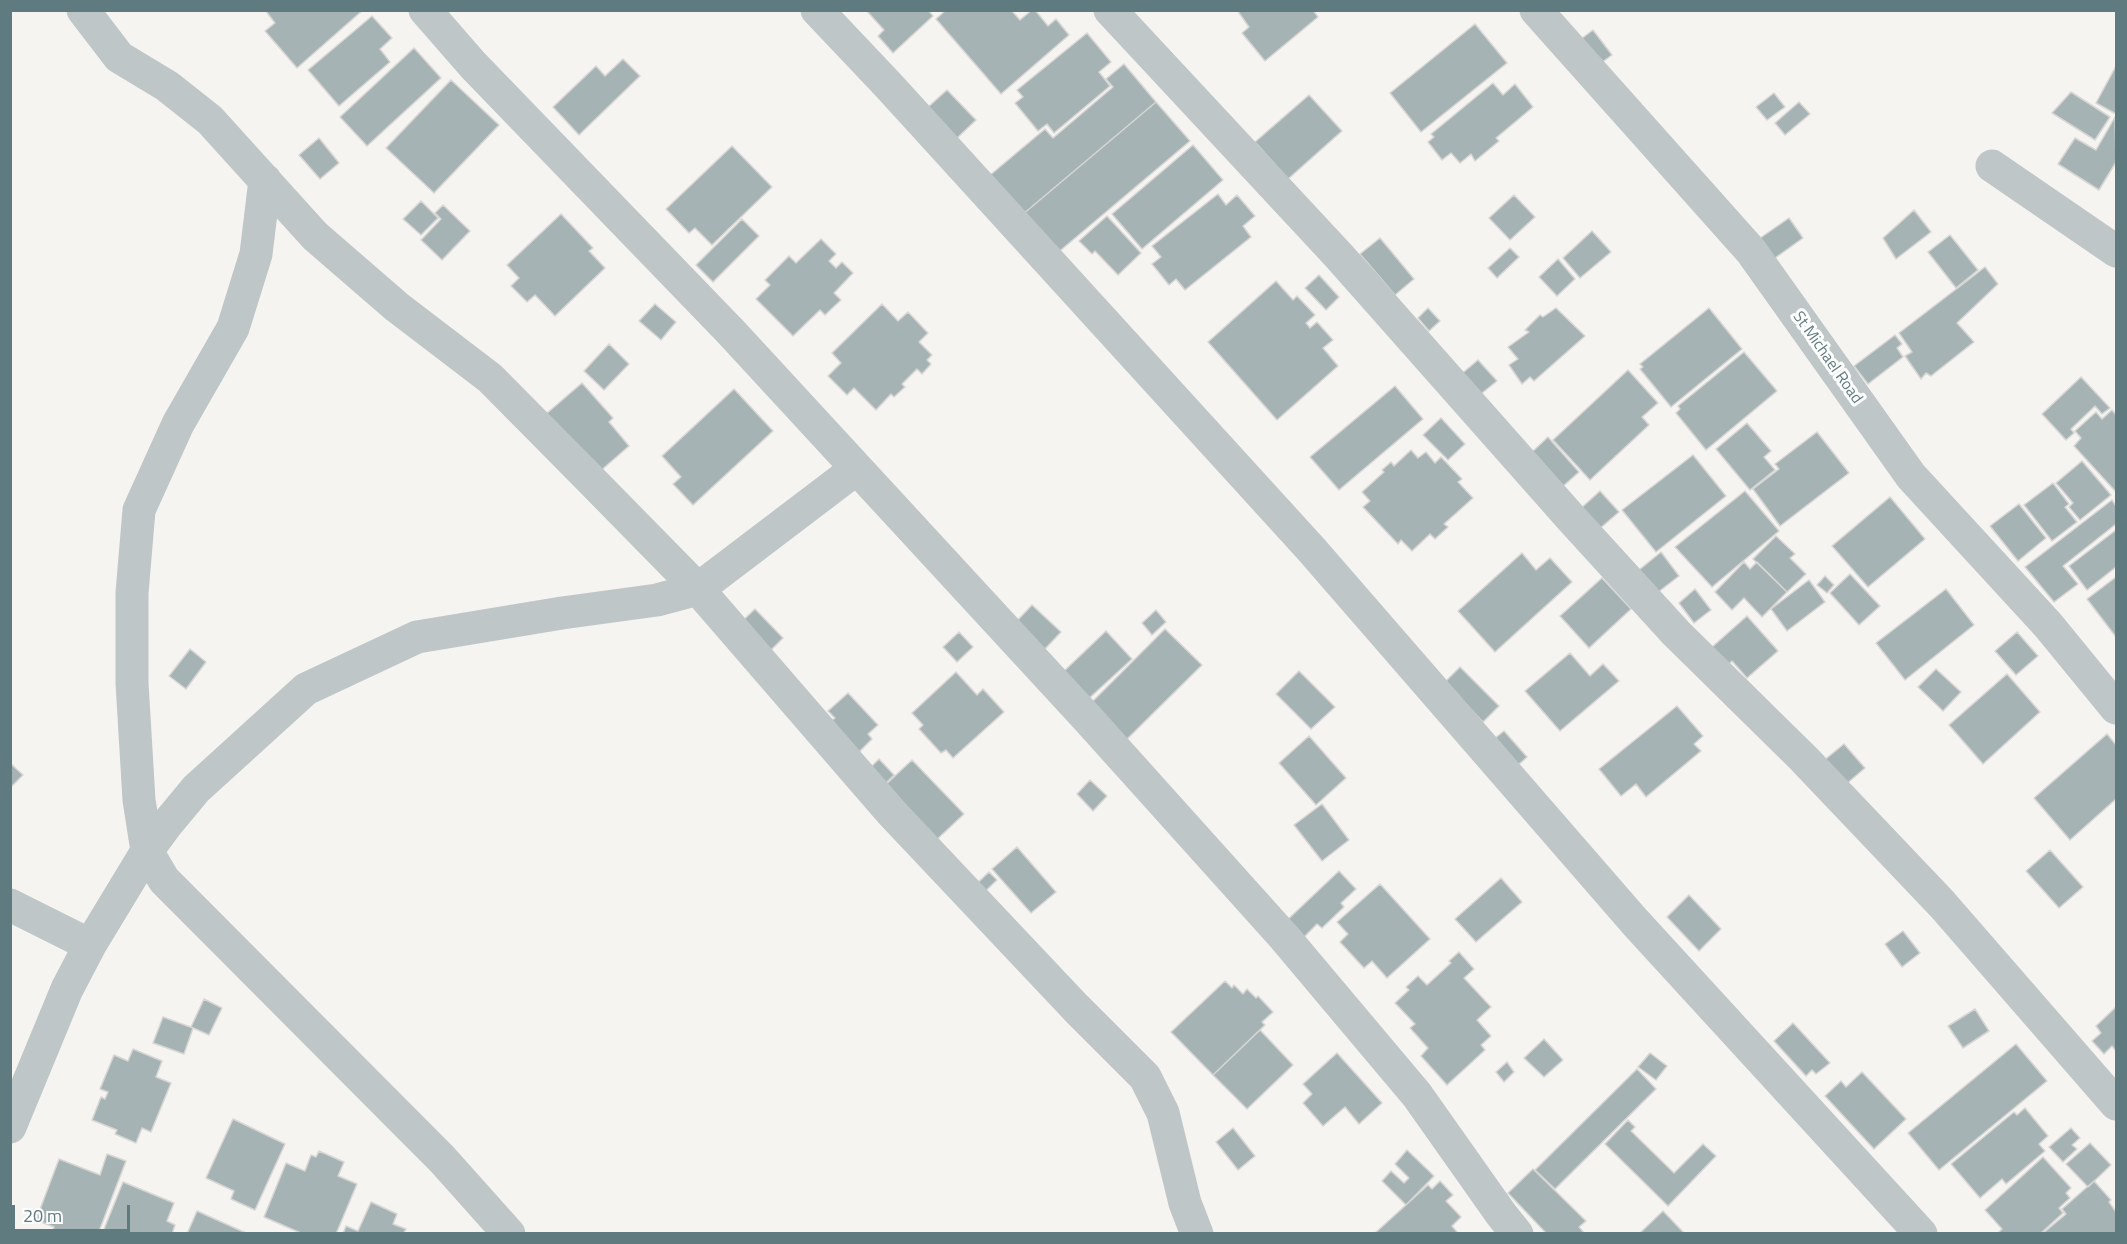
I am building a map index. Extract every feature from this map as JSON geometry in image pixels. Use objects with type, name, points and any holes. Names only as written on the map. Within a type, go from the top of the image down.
[{"type":"street","points":[[83,10],[119,57],[167,86],[210,120],[323,243],[397,307],[490,378],[698,589],[891,812],[1076,1008],[1145,1077],[1163,1113],[1185,1203],[1197,1233]]},
{"type":"street","points":[[425,10],[473,65],[730,332],[856,468],[1088,719],[1284,938],[1417,1095],[1501,1214],[1517,1233]]},
{"type":"street","points":[[817,10],[1311,549],[1635,922],[1921,1233]]},
{"type":"street","points":[[1110,10],[1339,256],[1570,518],[1676,633],[1804,759],[1942,904],[2116,1104]]},
{"type":"street","name":"St Michael Road","points":[[1536,10],[1751,251],[1911,476],[2048,624],[2116,708]]},
{"type":"street","points":[[1992,166],[2116,251]]},
{"type":"street","points":[[265,180],[256,254],[233,328],[178,424],[139,510],[132,593],[132,683],[139,800],[147,851],[164,880],[442,1159],[509,1233]]},
{"type":"street","points":[[10,1127],[67,988],[90,945],[147,851],[166,824],[196,789],[306,689],[417,637],[657,600],[698,589],[856,468]]},
{"type":"street","points":[[10,905],[90,945]]},
{"type":"building","points":[[265,10],[363,10],[297,68],[265,31],[275,23]]},
{"type":"building","points":[[866,10],[928,10],[933,16],[893,53],[878,36],[884,30]]},
{"type":"building","points":[[946,10],[1011,10],[1020,20],[1035,10],[1048,26],[1056,19],[1069,35],[1001,94],[936,19]]},
{"type":"building","points":[[1237,10],[1313,10],[1318,17],[1265,61],[1242,33],[1249,27]]},
{"type":"building","points":[[372,16],[392,38],[380,49],[390,62],[339,106],[308,70]]},
{"type":"building","points":[[1475,24],[1507,63],[1421,132],[1390,93]]},
{"type":"building","points":[[1593,30],[1612,55],[1591,70],[1573,45]]},
{"type":"building","points":[[1087,33],[1111,62],[1099,72],[1110,86],[1054,133],[1047,124],[1038,131],[1015,103],[1023,97],[1017,90]]},
{"type":"building","points":[[414,48],[441,78],[367,146],[340,117]]},
{"type":"building","points":[[623,59],[640,76],[579,135],[553,107],[596,66],[605,76]]},
{"type":"building","points":[[1124,64],[1156,102],[1022,215],[989,176],[1045,129],[1053,138],[1113,87],[1106,79]]},
{"type":"building","points":[[2116,66],[2116,114],[2096,103]]},
{"type":"building","points":[[451,80],[499,125],[434,193],[386,148]]},
{"type":"building","points":[[1493,83],[1503,95],[1515,84],[1533,107],[1496,138],[1499,141],[1475,161],[1471,154],[1460,163],[1451,153],[1442,160],[1428,142],[1434,137],[1431,134]]},
{"type":"building","points":[[947,90],[976,120],[956,139],[927,108]]},
{"type":"building","points":[[2071,92],[2110,117],[2095,140],[2052,113]]},
{"type":"building","points":[[1774,93],[1785,107],[1767,120],[1756,107]]},
{"type":"building","points":[[1309,95],[1342,131],[1288,179],[1255,142]]},
{"type":"building","points":[[1156,102],[1190,141],[1055,255],[1022,215]]},
{"type":"building","points":[[1799,102],[1810,114],[1785,135],[1775,123]]},
{"type":"building","points":[[2115,117],[2116,162],[2099,190],[2058,164],[2075,138],[2096,150]]},
{"type":"building","points":[[319,138],[339,163],[320,179],[299,155]]},
{"type":"building","points":[[1193,145],[1223,180],[1142,249],[1112,214]]},
{"type":"building","points":[[732,146],[772,187],[712,245],[695,228],[689,233],[666,209]]},
{"type":"building","points":[[1218,194],[1226,205],[1237,195],[1255,216],[1243,226],[1251,237],[1185,290],[1176,279],[1169,285],[1152,264],[1161,257],[1152,246]]},
{"type":"building","points":[[1514,195],[1535,217],[1510,240],[1489,218]]},
{"type":"building","points":[[421,201],[438,218],[421,235],[403,219]]},
{"type":"building","points":[[443,205],[470,231],[442,260],[421,240],[441,219],[435,213]]},
{"type":"building","points":[[1914,210],[1931,232],[1896,259],[1883,238]]},
{"type":"building","points":[[561,214],[593,248],[589,251],[605,268],[555,316],[535,295],[527,302],[511,286],[519,278],[507,265]]},
{"type":"building","points":[[1107,216],[1141,253],[1118,275],[1095,251],[1092,254],[1079,241]]},
{"type":"building","points":[[1789,218],[1803,238],[1768,263],[1753,243]]},
{"type":"building","points":[[742,219],[759,236],[713,282],[696,265]]},
{"type":"building","points":[[1592,231],[1611,252],[1580,278],[1563,258]]},
{"type":"building","points":[[1950,235],[1978,270],[1956,288],[1928,252]]},
{"type":"building","points":[[1380,238],[1414,279],[1395,295],[1360,254]]},
{"type":"building","points":[[821,239],[836,254],[829,261],[836,268],[842,262],[853,273],[834,293],[841,300],[825,315],[820,310],[793,336],[756,299],[770,285],[765,280],[789,256],[796,263]]},
{"type":"building","points":[[1510,248],[1519,257],[1497,278],[1488,268]]},
{"type":"building","points":[[1558,259],[1575,279],[1557,296],[1539,277]]},
{"type":"building","points":[[1985,267],[1998,284],[1957,323],[1974,342],[1931,376],[1926,373],[1921,379],[1905,356],[1912,352],[1899,333]]},
{"type":"building","points":[[1319,275],[1339,297],[1326,310],[1305,288]]},
{"type":"building","points":[[1276,281],[1293,300],[1297,296],[1315,315],[1306,323],[1310,328],[1317,322],[1333,340],[1323,348],[1338,366],[1277,420],[1208,342]]},
{"type":"building","points":[[655,304],[676,322],[661,340],[639,321]]},
{"type":"building","points":[[882,304],[898,321],[908,312],[928,333],[919,342],[932,355],[927,360],[931,364],[922,374],[917,369],[902,384],[905,387],[894,397],[891,394],[876,410],[854,388],[847,395],[828,376],[841,363],[832,353]]},
{"type":"building","points":[[1428,308],[1440,321],[1429,331],[1418,318]]},
{"type":"building","points":[[1556,308],[1585,336],[1534,381],[1530,377],[1522,384],[1509,365],[1518,359],[1508,347],[1529,332],[1525,330],[1540,315],[1543,317]]},
{"type":"building","points":[[1709,308],[1742,349],[1671,407],[1640,369],[1643,367],[1640,364]]},
{"type":"building","points":[[1895,335],[1902,344],[1897,348],[1903,357],[1868,384],[1854,366]]},
{"type":"building","points":[[609,344],[629,364],[604,390],[584,371]]},
{"type":"building","points":[[1744,352],[1777,391],[1706,450],[1676,413],[1680,409],[1678,406]]},
{"type":"building","points":[[1478,360],[1497,381],[1477,397],[1459,376]]},
{"type":"building","points":[[1628,370],[1658,403],[1642,417],[1649,425],[1590,480],[1553,440]]},
{"type":"building","points":[[2081,377],[2110,408],[2102,414],[2095,406],[2071,429],[2074,433],[2066,440],[2042,414]]},
{"type":"building","points":[[582,383],[613,418],[609,422],[629,446],[598,473],[546,414]]},
{"type":"building","points":[[1395,386],[1423,419],[1339,490],[1310,457]]},
{"type":"building","points":[[734,389],[773,431],[693,505],[673,484],[681,477],[662,456]]},
{"type":"building","points":[[2112,410],[2116,415],[2116,492],[2074,446],[2081,438],[2075,431],[2096,412],[2102,419]]},
{"type":"building","points":[[1441,418],[1465,444],[1448,460],[1423,435]]},
{"type":"building","points":[[1747,423],[1771,451],[1764,457],[1775,470],[1750,490],[1716,449]]},
{"type":"building","points":[[1817,432],[1849,473],[1780,526],[1753,489],[1779,469],[1775,464]]},
{"type":"building","points":[[1548,437],[1579,472],[1561,488],[1530,454]]},
{"type":"building","points":[[1411,450],[1418,458],[1426,452],[1435,463],[1441,457],[1462,479],[1458,482],[1473,498],[1444,524],[1448,527],[1435,539],[1430,534],[1412,551],[1401,540],[1398,544],[1363,507],[1370,501],[1362,492],[1384,472],[1382,470],[1391,462],[1394,466]]},
{"type":"building","points":[[1693,455],[1726,496],[1656,552],[1622,510]]},
{"type":"building","points":[[2082,461],[2111,495],[2080,520],[2069,507],[2073,503],[2056,483]]},
{"type":"building","points":[[2053,483],[2069,504],[2065,507],[2077,522],[2052,541],[2024,505]]},
{"type":"building","points":[[1600,491],[1619,512],[1598,530],[1579,510]]},
{"type":"building","points":[[1745,491],[1779,531],[1712,587],[1675,547]]},
{"type":"building","points":[[1890,497],[1925,539],[1868,587],[1832,546]]},
{"type":"building","points":[[2112,500],[2116,506],[2116,524],[2063,566],[2078,584],[2054,602],[2025,567]]},
{"type":"building","points":[[2019,504],[2046,538],[2018,561],[1990,526]]},
{"type":"building","points":[[2116,530],[2116,567],[2087,590],[2069,566]]},
{"type":"building","points":[[1776,536],[1795,554],[1790,558],[1806,574],[1787,592],[1753,559]]},
{"type":"building","points":[[1661,552],[1679,576],[1657,593],[1639,570]]},
{"type":"building","points":[[1522,553],[1536,570],[1550,558],[1572,582],[1495,652],[1458,611]]},
{"type":"building","points":[[1744,562],[1750,569],[1757,562],[1787,592],[1762,617],[1744,598],[1732,610],[1715,592]]},
{"type":"building","points":[[1850,574],[1880,606],[1859,625],[1830,593]]},
{"type":"building","points":[[1825,576],[1834,585],[1827,593],[1817,585]]},
{"type":"building","points":[[2116,577],[2116,637],[2087,599]]},
{"type":"building","points":[[1602,578],[1631,609],[1589,648],[1560,616]]},
{"type":"building","points":[[1809,580],[1825,602],[1787,631],[1771,609]]},
{"type":"building","points":[[1695,589],[1711,610],[1694,623],[1679,603]]},
{"type":"building","points":[[1946,589],[1974,625],[1905,680],[1876,643]]},
{"type":"building","points":[[1032,605],[1061,632],[1043,651],[1014,624]]},
{"type":"building","points":[[755,609],[783,638],[764,657],[736,627]]},
{"type":"building","points":[[1156,610],[1166,622],[1152,635],[1142,623]]},
{"type":"building","points":[[1747,616],[1778,651],[1747,678],[1732,661],[1726,667],[1711,648]]},
{"type":"building","points":[[1165,629],[1202,665],[1125,741],[1090,704]]},
{"type":"building","points":[[1106,631],[1132,659],[1085,702],[1060,675]]},
{"type":"building","points":[[959,632],[973,647],[957,662],[943,647]]},
{"type":"building","points":[[2017,632],[2038,656],[2016,675],[1995,651]]},
{"type":"building","points":[[190,649],[206,662],[186,689],[169,676]]},
{"type":"building","points":[[1570,653],[1590,676],[1603,664],[1619,681],[1560,731],[1525,691]]},
{"type":"building","points":[[1460,667],[1499,706],[1483,722],[1445,682]]},
{"type":"building","points":[[1936,669],[1961,692],[1943,711],[1918,687]]},
{"type":"building","points":[[1299,671],[1335,707],[1311,729],[1276,694]]},
{"type":"building","points":[[956,672],[977,695],[983,689],[1004,712],[953,758],[946,750],[941,753],[919,729],[923,725],[912,713]]},
{"type":"building","points":[[2007,674],[2040,712],[1983,764],[1949,725]]},
{"type":"building","points":[[848,693],[878,725],[868,734],[872,739],[857,754],[828,724],[835,718],[828,711]]},
{"type":"building","points":[[1677,706],[1703,736],[1694,744],[1701,751],[1646,797],[1636,784],[1621,796],[1599,769]]},
{"type":"building","points":[[1504,731],[1527,757],[1517,766],[1494,739]]},
{"type":"building","points":[[2107,734],[2116,745],[2116,799],[2070,840],[2034,798]]},
{"type":"building","points":[[1309,736],[1346,778],[1316,805],[1279,763]]},
{"type":"building","points":[[1844,744],[1865,768],[1838,791],[1817,766]]},
{"type":"building","points":[[879,759],[894,775],[881,788],[866,772]]},
{"type":"building","points":[[912,760],[964,814],[932,844],[880,790]]},
{"type":"building","points":[[10,763],[23,775],[10,788]]},
{"type":"building","points":[[1090,780],[1107,796],[1093,811],[1077,794]]},
{"type":"building","points":[[1322,804],[1349,840],[1322,861],[1294,825]]},
{"type":"building","points":[[1017,847],[1056,892],[1031,913],[992,869]]},
{"type":"building","points":[[2050,850],[2083,887],[2059,908],[2026,871]]},
{"type":"building","points":[[1339,871],[1356,889],[1341,903],[1344,907],[1322,928],[1317,924],[1300,941],[1283,924]]},
{"type":"building","points":[[989,872],[997,880],[979,897],[971,889]]},
{"type":"building","points":[[1501,878],[1522,902],[1476,942],[1455,919]]},
{"type":"building","points":[[1380,884],[1430,939],[1387,978],[1372,961],[1364,968],[1340,942],[1348,934],[1337,922]]},
{"type":"building","points":[[1689,895],[1721,929],[1699,951],[1667,917]]},
{"type":"building","points":[[1903,931],[1920,953],[1902,967],[1885,944]]},
{"type":"building","points":[[1459,952],[1474,969],[1464,978],[1491,1007],[1477,1020],[1491,1036],[1481,1045],[1485,1050],[1447,1085],[1421,1056],[1428,1048],[1410,1028],[1415,1024],[1395,1003],[1409,990],[1406,987],[1418,976],[1427,985],[1451,963],[1449,961]]},
{"type":"building","points":[[1225,981],[1232,988],[1234,985],[1243,994],[1247,989],[1256,998],[1258,996],[1273,1012],[1262,1022],[1265,1025],[1213,1075],[1171,1032]]},
{"type":"building","points":[[204,999],[222,1008],[209,1035],[191,1027]]},
{"type":"building","points":[[2116,1007],[2116,1051],[2112,1046],[2104,1054],[2092,1041],[2101,1033],[2096,1026]]},
{"type":"building","points":[[1975,1009],[1989,1031],[1963,1048],[1948,1026]]},
{"type":"building","points":[[163,1017],[193,1028],[184,1054],[153,1043]]},
{"type":"building","points":[[1793,1023],[1830,1063],[1816,1074],[1812,1070],[1806,1076],[1774,1041]]},
{"type":"building","points":[[1260,1030],[1293,1065],[1247,1109],[1213,1075]]},
{"type":"building","points":[[1544,1039],[1563,1060],[1544,1077],[1524,1058]]},
{"type":"building","points":[[2016,1044],[2047,1081],[1939,1170],[1908,1133]]},
{"type":"building","points":[[133,1049],[162,1061],[156,1077],[171,1083],[151,1132],[142,1128],[136,1143],[115,1134],[117,1130],[92,1120],[101,1097],[105,1099],[108,1092],[100,1089],[114,1055],[128,1061]]},
{"type":"building","points":[[1337,1053],[1382,1103],[1359,1124],[1345,1107],[1323,1126],[1303,1103],[1312,1094],[1303,1084]]},
{"type":"building","points":[[1650,1053],[1667,1066],[1656,1080],[1638,1067]]},
{"type":"building","points":[[1507,1062],[1514,1072],[1504,1082],[1496,1072]]},
{"type":"building","points":[[1637,1069],[1656,1089],[1555,1189],[1535,1170]]},
{"type":"building","points":[[1862,1072],[1906,1119],[1874,1149],[1825,1096],[1841,1081],[1846,1087]]},
{"type":"building","points":[[2025,1108],[2048,1136],[2039,1144],[2045,1151],[2006,1184],[2002,1179],[1980,1198],[1951,1164],[2014,1112],[2017,1115]]},
{"type":"building","points":[[233,1119],[285,1144],[255,1210],[231,1199],[234,1191],[206,1178]]},
{"type":"building","points":[[1628,1120],[1635,1127],[1631,1131],[1674,1173],[1703,1144],[1716,1156],[1668,1206],[1605,1144]]},
{"type":"building","points":[[1233,1128],[1255,1156],[1238,1170],[1216,1142]]},
{"type":"building","points":[[2071,1128],[2080,1138],[2072,1145],[2077,1149],[2063,1162],[2049,1147]]},
{"type":"building","points":[[2090,1143],[2111,1165],[2088,1187],[2066,1164]]},
{"type":"building","points":[[1407,1150],[1434,1176],[1406,1205],[1382,1181],[1391,1171],[1404,1183],[1409,1178],[1395,1164]]},
{"type":"building","points":[[319,1151],[344,1162],[338,1176],[357,1184],[336,1234],[303,1234],[264,1217],[286,1163],[305,1171],[311,1155],[316,1157]]},
{"type":"building","points":[[107,1154],[126,1161],[98,1234],[51,1234],[54,1227],[36,1220],[59,1159],[100,1175]]},
{"type":"building","points":[[2043,1157],[2071,1188],[2066,1193],[2070,1198],[2059,1208],[2063,1213],[2040,1234],[1997,1234],[2002,1229],[1985,1210]]},
{"type":"building","points":[[1533,1169],[1586,1221],[1579,1227],[1585,1234],[1547,1234],[1508,1193]]},
{"type":"building","points":[[1440,1181],[1453,1195],[1446,1201],[1461,1217],[1452,1226],[1456,1234],[1374,1234],[1428,1185],[1432,1189]]},
{"type":"building","points":[[2094,1181],[2111,1200],[2109,1202],[2116,1212],[2116,1234],[2042,1234],[2066,1214],[2062,1209]]},
{"type":"building","points":[[123,1182],[174,1203],[167,1221],[175,1225],[172,1234],[102,1234]]},
{"type":"building","points":[[371,1202],[397,1214],[393,1224],[406,1229],[403,1234],[343,1234],[346,1226],[358,1231]]},
{"type":"building","points":[[197,1211],[246,1233],[246,1234],[187,1234]]},
{"type":"building","points":[[1663,1211],[1685,1234],[1639,1234]]}]
